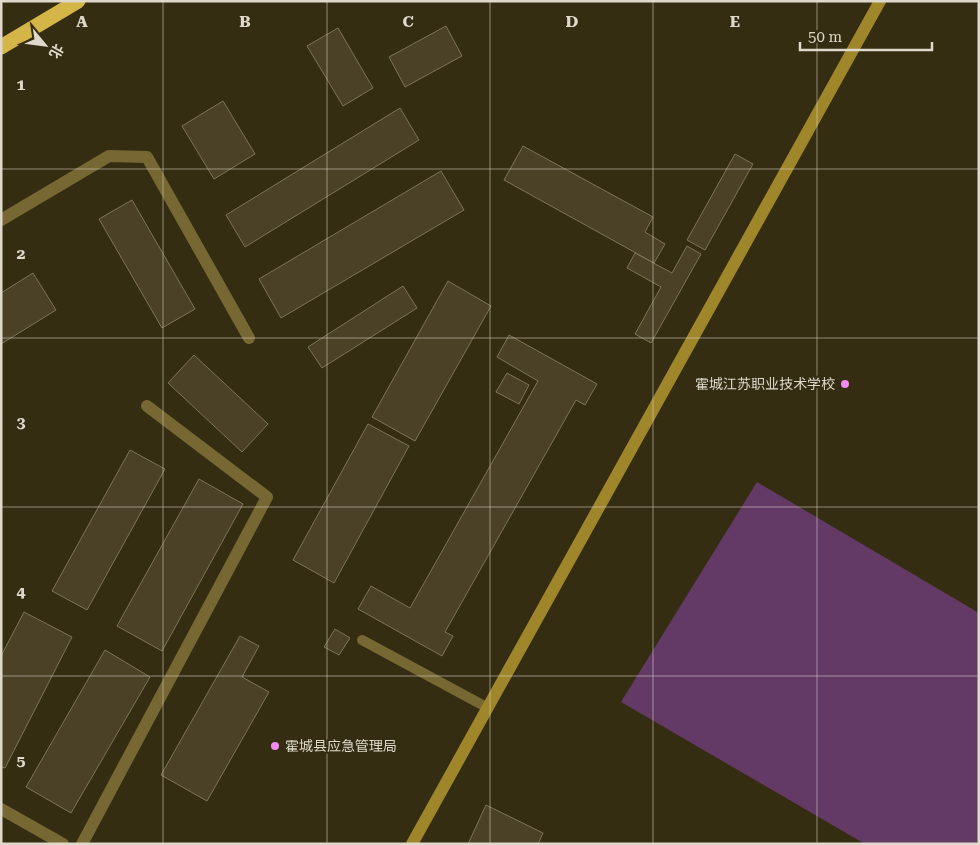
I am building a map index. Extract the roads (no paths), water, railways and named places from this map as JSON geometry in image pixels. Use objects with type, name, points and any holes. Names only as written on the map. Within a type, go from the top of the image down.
[{"type":"highway","points":[[1,47],[78,1]]},
{"type":"street","points":[[412,844],[880,1]]},
{"type":"street","points":[[1,220],[109,156],[147,157],[249,338]]},
{"type":"street","points":[[82,844],[266,497],[147,406]]},
{"type":"street","points":[[1,809],[62,844]]},
{"type":"lane","points":[[362,640],[488,708]]},
{"type":"place","name":"霍城江苏职业技术学校","points":[[845,384]]},
{"type":"place","name":"霍城县应急管理局","points":[[275,746]]}]
